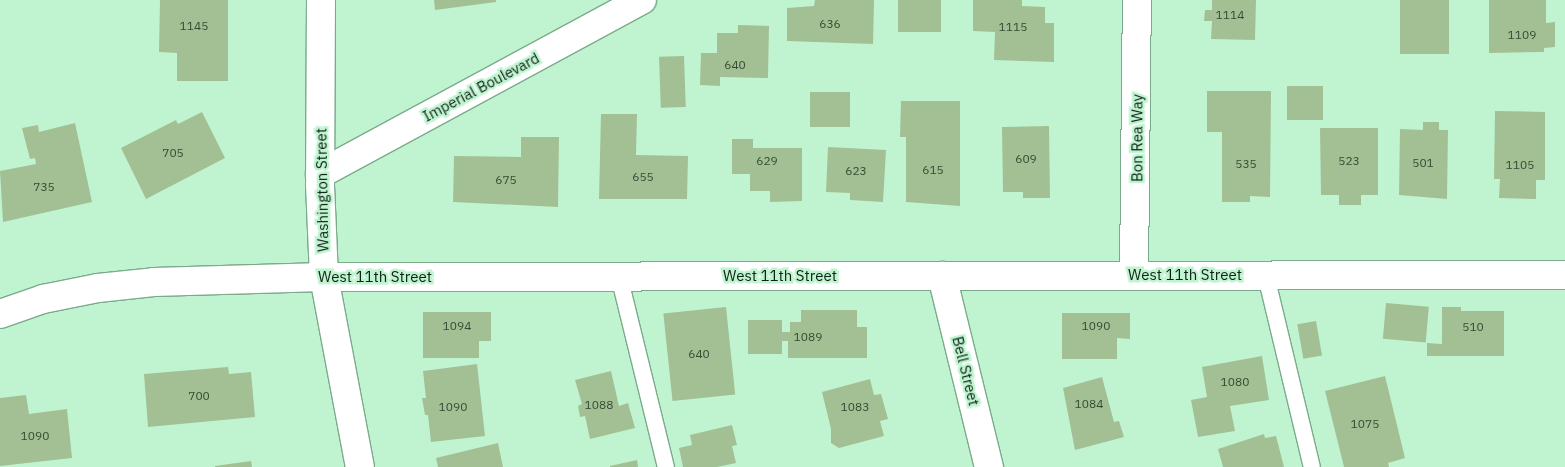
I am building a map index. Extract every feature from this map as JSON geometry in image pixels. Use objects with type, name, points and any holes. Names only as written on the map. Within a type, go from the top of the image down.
[{"type":"street","name":"Washington Street","points":[[321,0],[320,174],[324,277],[360,467]]},
{"type":"street","name":"Imperial Boulevard","points":[[320,174],[642,0]]},
{"type":"street","name":"Bon Rea Way","points":[[1134,275],[1137,0]]},
{"type":"street","name":"West 11th Street","points":[[0,314],[43,299],[98,288],[154,282],[324,277],[1565,275]]},
{"type":"street","name":"Bell Street","points":[[942,276],[989,467]]},
{"type":"lane","points":[[619,276],[666,467]]},
{"type":"lane","points":[[1266,276],[1312,467]]},
{"type":"building","points":[[160,0],[228,0],[228,81],[177,81],[177,53],[159,52]]},
{"type":"building","points":[[434,0],[496,0],[496,2],[435,10]]},
{"type":"building","points":[[815,0],[874,0],[873,44],[787,41],[787,8],[814,6]]},
{"type":"building","points":[[898,0],[941,0],[941,32],[898,32]]},
{"type":"building","points":[[973,0],[1022,0],[1022,6],[1045,7],[1045,23],[1054,23],[1054,62],[994,60],[995,32],[973,31]]},
{"type":"building","points":[[1212,0],[1256,0],[1255,40],[1211,39],[1212,21],[1204,21],[1205,10],[1212,10]]},
{"type":"building","points":[[1400,0],[1449,0],[1449,54],[1400,54]]},
{"type":"building","points":[[1489,0],[1546,0],[1546,23],[1555,22],[1555,47],[1544,48],[1544,52],[1489,53]]},
{"type":"building","points":[[738,25],[769,26],[768,78],[720,77],[720,86],[700,85],[701,53],[717,53],[717,33],[738,33]]},
{"type":"building","points":[[684,56],[686,107],[661,108],[659,57]]},
{"type":"building","points":[[1287,86],[1323,86],[1323,120],[1287,120]]},
{"type":"building","points":[[1207,91],[1271,91],[1270,197],[1250,196],[1250,202],[1222,202],[1222,132],[1207,132]]},
{"type":"building","points":[[810,92],[850,92],[850,127],[810,127]]},
{"type":"building","points":[[901,101],[960,101],[960,206],[906,202],[906,137],[900,137]]},
{"type":"building","points":[[1495,111],[1545,112],[1545,180],[1536,180],[1536,199],[1499,198],[1500,179],[1494,179]]},
{"type":"building","points":[[202,112],[225,158],[146,199],[121,148],[176,120],[178,124]]},
{"type":"building","points":[[601,114],[637,114],[636,155],[688,156],[687,199],[599,199]]},
{"type":"building","points":[[1423,122],[1439,122],[1439,130],[1448,130],[1447,199],[1399,195],[1400,129],[1423,130]]},
{"type":"building","points":[[75,123],[92,202],[3,222],[0,171],[36,164],[35,158],[30,159],[22,128],[38,125],[39,132]]},
{"type":"building","points":[[1049,126],[1050,198],[1023,198],[1023,192],[1003,192],[1002,127]]},
{"type":"building","points":[[1320,128],[1378,128],[1378,195],[1361,195],[1361,205],[1339,205],[1339,195],[1321,195]]},
{"type":"building","points":[[521,137],[559,137],[558,207],[453,202],[454,156],[521,157]]},
{"type":"building","points":[[732,139],[753,139],[753,148],[802,148],[802,201],[770,202],[770,191],[750,191],[750,174],[732,174]]},
{"type":"building","points":[[828,147],[886,150],[883,202],[850,200],[850,193],[826,192]]},
{"type":"building","points":[[1386,303],[1429,307],[1426,343],[1383,339]]},
{"type":"building","points":[[726,307],[735,395],[673,401],[663,314]]},
{"type":"building","points":[[1442,307],[1461,307],[1461,311],[1504,311],[1504,356],[1427,356],[1427,343],[1442,344]]},
{"type":"building","points":[[801,310],[857,310],[857,327],[867,327],[867,358],[788,358],[788,341],[782,341],[782,354],[748,354],[748,320],[782,320],[782,332],[790,332],[790,322],[801,322]]},
{"type":"building","points":[[423,312],[491,312],[491,341],[479,341],[479,358],[423,358]]},
{"type":"building","points":[[1062,313],[1130,313],[1130,339],[1117,338],[1117,359],[1062,359]]},
{"type":"building","points":[[1316,321],[1322,355],[1303,359],[1297,324]]},
{"type":"building","points":[[1262,356],[1269,400],[1230,406],[1235,431],[1198,437],[1191,400],[1207,397],[1202,367]]},
{"type":"building","points":[[477,364],[485,436],[431,442],[428,415],[425,415],[422,398],[426,398],[423,371]]},
{"type":"building","points":[[228,367],[229,374],[251,372],[255,417],[148,427],[144,374]]},
{"type":"building","points":[[611,371],[619,406],[628,403],[635,428],[590,439],[585,416],[580,417],[578,406],[582,404],[575,380]]},
{"type":"building","points":[[1385,376],[1405,458],[1388,463],[1389,467],[1344,467],[1325,391]]},
{"type":"building","points":[[1102,377],[1114,422],[1119,421],[1124,437],[1075,450],[1063,388]]},
{"type":"building","points":[[870,379],[874,395],[881,394],[888,419],[880,421],[884,436],[839,448],[831,443],[831,429],[822,392]]},
{"type":"building","points":[[26,395],[29,414],[67,409],[72,458],[0,466],[0,398]]},
{"type":"building","points":[[732,425],[737,445],[732,446],[736,463],[717,467],[683,467],[679,448],[692,445],[690,435]]},
{"type":"building","points":[[1264,434],[1265,438],[1276,436],[1284,467],[1223,467],[1218,449]]},
{"type":"building","points":[[498,443],[503,467],[438,467],[436,458]]},
{"type":"building","points":[[637,460],[638,467],[610,467],[610,466]]},
{"type":"building","points":[[251,461],[252,467],[215,467],[215,466]]}]
